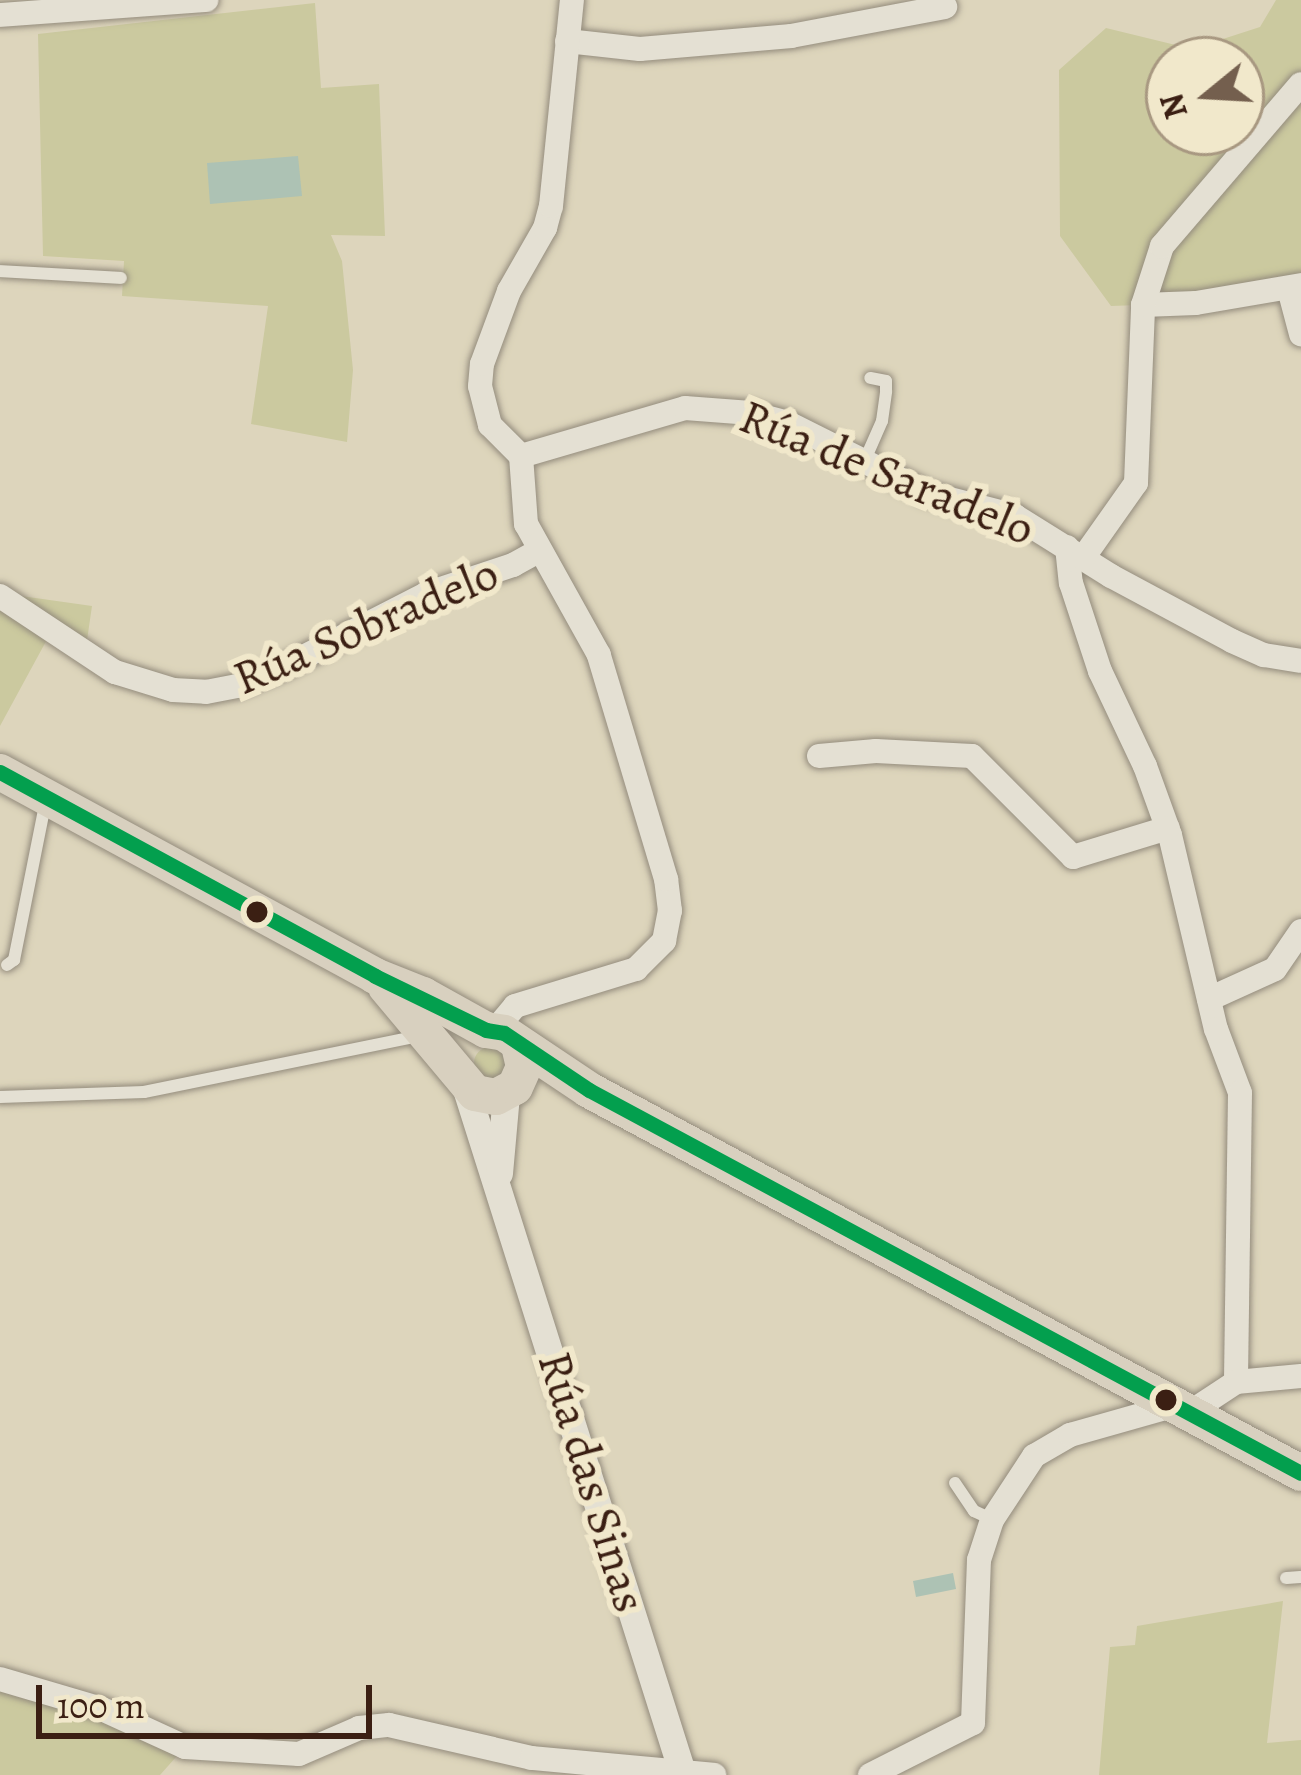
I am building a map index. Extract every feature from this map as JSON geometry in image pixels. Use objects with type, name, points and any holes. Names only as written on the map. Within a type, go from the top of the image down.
[{"type":"main road","points":[[0,772],[375,976],[500,1035],[589,1090],[1301,1473]]},
{"type":"main road","points":[[375,976],[428,1032],[461,1077],[485,1096],[589,1090]]},
{"type":"main road","points":[[461,1077],[461,1048],[500,1035]]},
{"type":"main road","points":[[500,1035],[524,1067],[510,1091]]},
{"type":"street","points":[[0,15],[37,16],[206,0]]},
{"type":"street","points":[[520,456],[490,425],[480,386],[482,364],[508,291],[545,228],[572,0]]},
{"type":"street","points":[[567,41],[605,50],[791,36],[945,7]]},
{"type":"street","points":[[1236,1382],[1240,1093],[1209,999],[1168,828],[1100,671],[1071,583],[1075,553],[1136,483],[1143,305],[1162,246],[1301,84]]},
{"type":"street","points":[[1143,305],[1295,287],[1301,334]]},
{"type":"street","name":"Rúa de Saradelo","points":[[520,456],[686,408],[712,406],[788,423],[927,493],[1016,516],[1232,641],[1264,655],[1301,661]]},
{"type":"street","name":"Rúa Sobradelo","points":[[500,1035],[514,1006],[635,969],[664,941],[670,910],[666,879],[599,655],[587,625],[538,550],[521,504],[520,456]]},
{"type":"street","name":"Rúa Sobradelo","points":[[0,596],[115,672],[173,690],[206,692],[238,686],[284,667],[426,594],[513,565],[538,550]]},
{"type":"street","points":[[819,756],[876,751],[972,755],[1073,857],[1168,828]]},
{"type":"street","points":[[1209,999],[1275,969],[1301,931]]},
{"type":"street","name":"Rúa das Sinas","points":[[461,1077],[501,1189],[683,1773]]},
{"type":"street","name":"Rúa das Sinas","points":[[501,1189],[499,1141],[510,1091]]},
{"type":"street","points":[[870,1775],[973,1724],[979,1648],[974,1593],[992,1520],[1047,1446],[1182,1409],[1236,1382],[1301,1376]]},
{"type":"street","points":[[0,1679],[102,1709],[184,1748],[298,1754],[358,1728],[389,1725],[532,1758],[714,1775]]},
{"type":"lane","points":[[0,271],[121,278]]},
{"type":"lane","points":[[863,464],[882,421],[886,391],[886,381],[870,378]]},
{"type":"lane","points":[[7,964],[14,960],[47,797]]},
{"type":"lane","points":[[0,1097],[144,1092],[428,1032]]},
{"type":"lane","points":[[955,1483],[974,1511],[992,1520]]},
{"type":"shaded area","points":[[1276,0],[1301,0],[1301,283],[1196,303],[1111,306],[1060,236],[1059,70],[1106,28],[1145,38],[1145,156],[1265,156],[1265,36],[1232,36],[1260,27]]},
{"type":"shaded area","points":[[315,3],[321,88],[379,84],[385,236],[331,235],[342,261],[353,370],[347,442],[251,424],[268,306],[122,296],[124,261],[43,256],[38,34]]},
{"type":"shaded area","points":[[298,156],[302,196],[210,204],[207,163]]},
{"type":"shaded area","points":[[0,593],[92,606],[85,654],[50,634],[0,726]]},
{"type":"shaded area","points":[[490,1047],[502,1051],[506,1063],[502,1075],[490,1079],[478,1075],[474,1063],[478,1051]]},
{"type":"shaded area","points":[[953,1573],[956,1589],[916,1597],[913,1581]]},
{"type":"shaded area","points":[[1283,1601],[1267,1743],[1301,1740],[1301,1775],[1099,1775],[1110,1647],[1135,1645],[1137,1626]]},
{"type":"shaded area","points":[[0,1680],[185,1747],[160,1775],[0,1775]]},
{"type":"transit line","points":[[0,772],[375,976],[486,1030],[504,1033],[589,1090],[1301,1473]]}]
